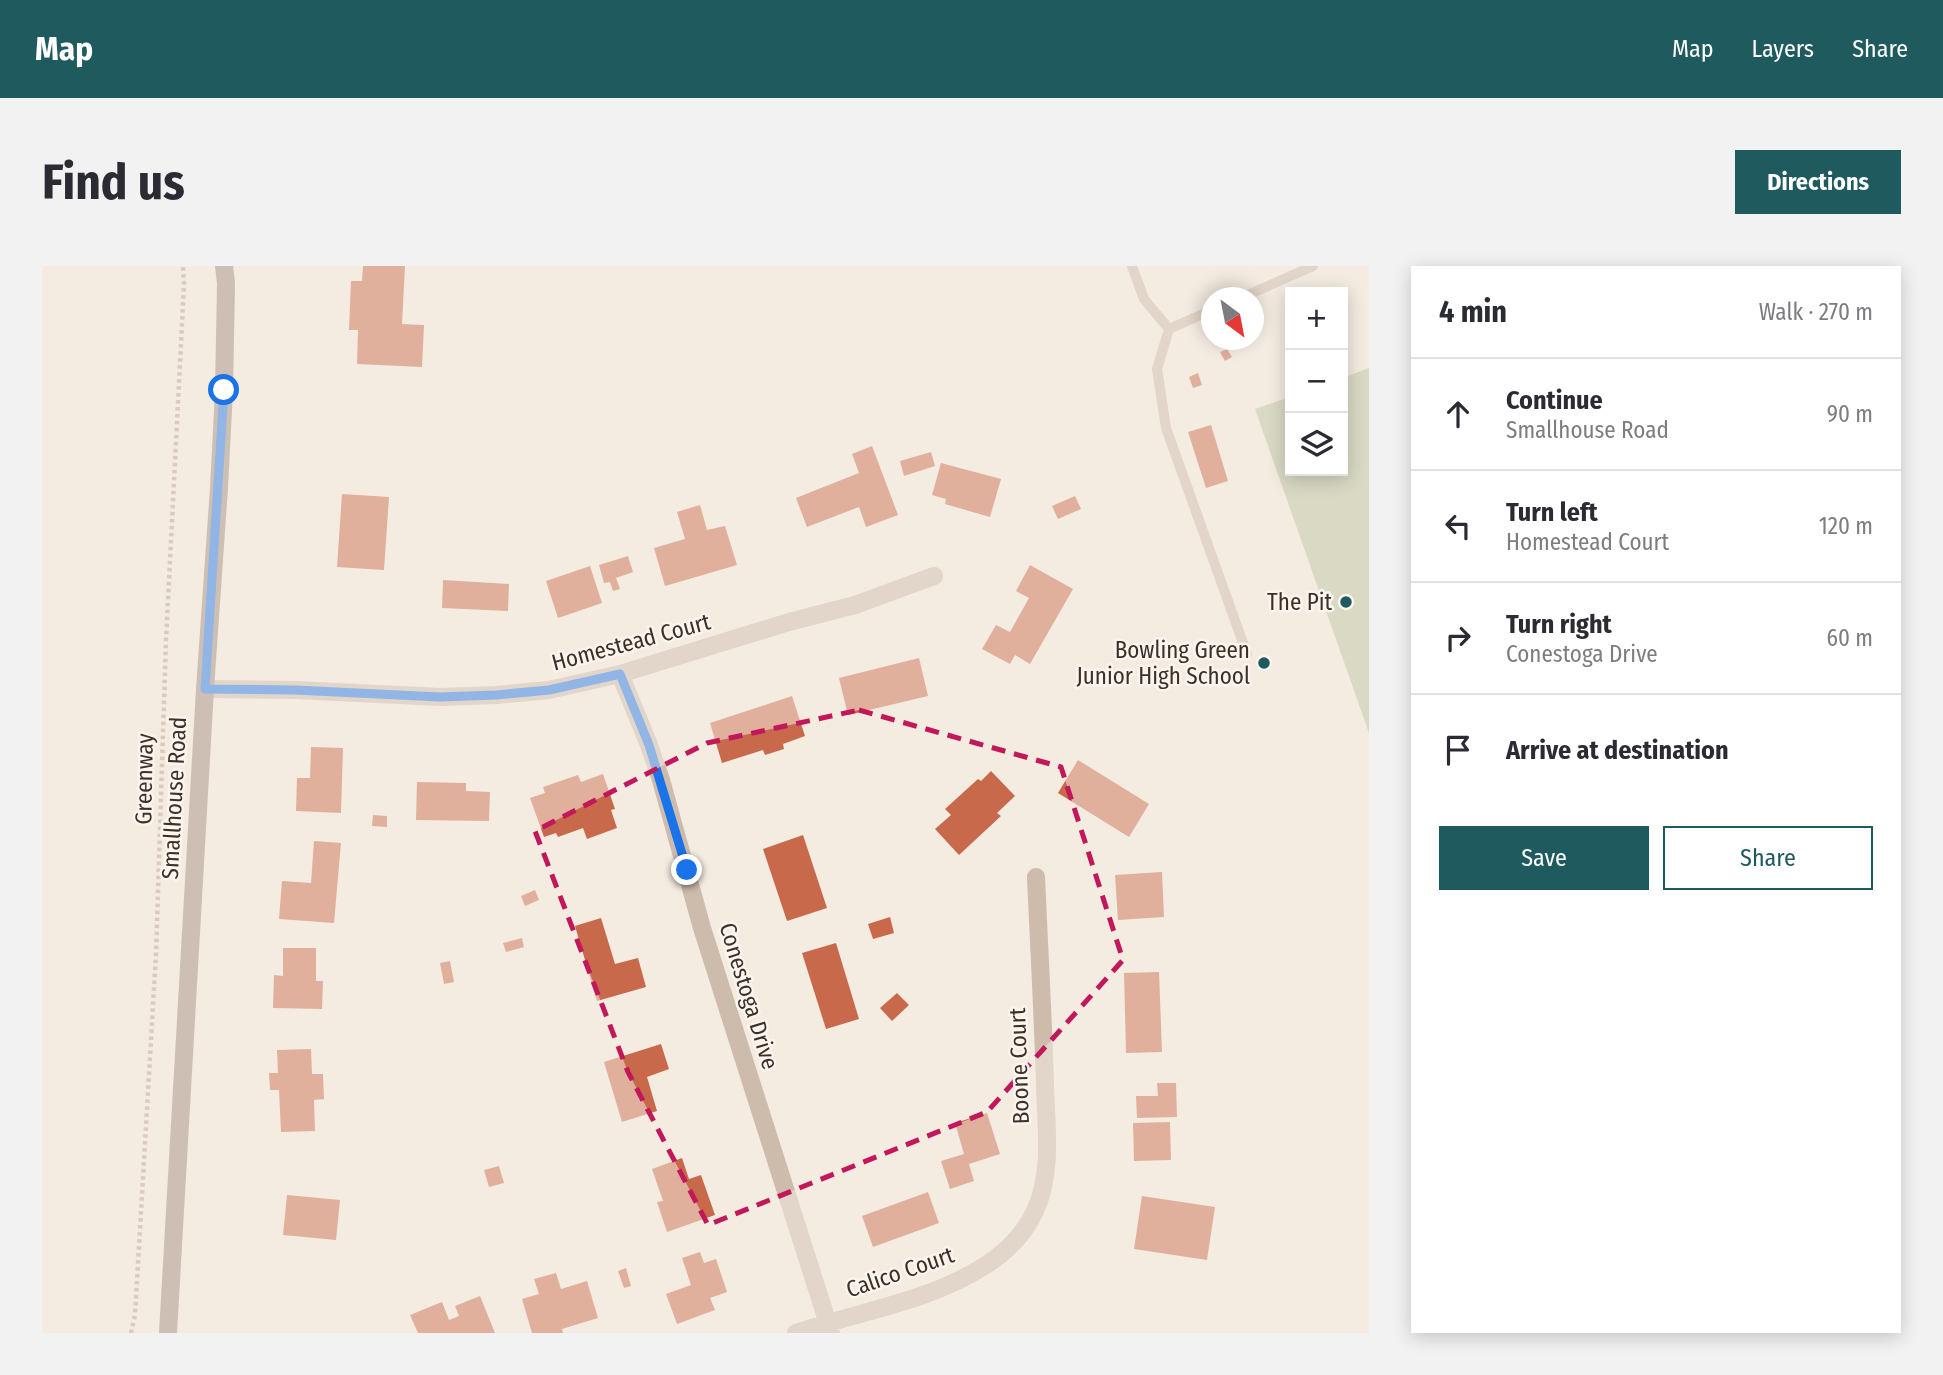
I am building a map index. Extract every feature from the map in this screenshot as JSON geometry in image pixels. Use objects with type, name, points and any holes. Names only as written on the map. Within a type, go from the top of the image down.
[{"type":"street","name":"Smallhouse Road","points":[[169,1333],[224,390],[224,266]]},
{"type":"street","name":"Homestead Court","points":[[205,689],[427,696],[496,695],[549,690],[620,674],[789,622],[855,605],[934,576]]},
{"type":"street","name":"Conestoga Drive","points":[[620,674],[657,768],[702,928],[829,1328]]},
{"type":"street","name":"Boone Court","points":[[1012,1243],[1023,1232],[1035,1211],[1047,1162],[1036,877]]},
{"type":"street","name":"Calico Court","points":[[796,1333],[829,1328],[938,1289],[987,1264],[1012,1243]]},
{"type":"lane","points":[[1132,266],[1144,299],[1169,329]]},
{"type":"lane","points":[[1264,288],[1313,266]]},
{"type":"lane","points":[[1201,315],[1169,329],[1157,369],[1166,428],[1247,654]]},
{"type":"path","name":"Greenway","points":[[131,1333],[137,1293],[156,954],[162,811],[162,725],[183,266]]},
{"type":"highlighted area","points":[[859,710],[1061,767],[1123,960],[987,1112],[708,1225],[628,1072],[535,831],[707,743]]},
{"type":"green space","name":"The Pit","points":[[1369,368],[1369,733],[1255,409],[1285,399],[1285,476],[1348,476],[1348,376]]},
{"type":"building","points":[[363,266],[405,266],[402,324],[424,325],[422,367],[357,364],[358,330],[349,330],[351,281],[362,281]]},
{"type":"building","points":[[1228,350],[1232,357],[1225,361],[1220,352]]},
{"type":"building","points":[[1198,373],[1202,385],[1193,388],[1189,377]]},
{"type":"building","points":[[1211,425],[1228,481],[1206,488],[1188,432]]},
{"type":"building","points":[[872,446],[898,515],[866,527],[859,507],[807,527],[796,498],[859,473],[852,454]]},
{"type":"building","points":[[931,452],[935,466],[904,476],[900,461]]},
{"type":"building","points":[[941,463],[1001,479],[990,517],[945,504],[946,499],[932,495]]},
{"type":"building","points":[[342,494],[389,497],[384,570],[337,567]]},
{"type":"building","points":[[1075,496],[1081,509],[1058,519],[1052,506]]},
{"type":"building","points":[[700,505],[707,530],[725,526],[737,565],[665,586],[654,548],[685,539],[677,512]]},
{"type":"building","points":[[628,556],[633,572],[616,578],[620,589],[613,591],[610,582],[604,583],[599,565]]},
{"type":"building","points":[[1030,565],[1073,589],[1030,664],[1015,655],[1010,664],[982,649],[996,625],[1010,632],[1029,598],[1016,591]]},
{"type":"building","points":[[590,566],[602,603],[558,618],[546,581]]},
{"type":"building","points":[[443,580],[509,584],[508,611],[442,608]]},
{"type":"building","points":[[919,658],[928,696],[848,715],[839,678]]},
{"type":"building","points":[[792,696],[805,736],[783,744],[784,749],[765,755],[763,750],[722,763],[710,723]]},
{"type":"building","points":[[311,747],[343,748],[341,813],[296,811],[297,778],[310,778]]},
{"type":"building","points":[[1078,760],[1149,804],[1129,837],[1058,793]]},
{"type":"building","points":[[991,771],[1015,796],[997,813],[1001,816],[959,855],[935,829],[951,815],[945,809],[978,779],[981,781]]},
{"type":"building","points":[[603,774],[615,809],[611,810],[617,828],[587,839],[583,828],[558,837],[556,833],[544,837],[530,798],[545,793],[543,787],[578,775],[581,782]]},
{"type":"building","points":[[417,782],[466,783],[466,791],[490,792],[489,821],[416,820]]},
{"type":"building","points":[[373,815],[387,816],[387,827],[372,826]]},
{"type":"building","points":[[803,835],[827,908],[787,921],[763,849]]},
{"type":"building","points":[[314,841],[341,843],[334,923],[279,919],[282,881],[311,883]]},
{"type":"building","points":[[1162,872],[1164,917],[1118,920],[1115,875]]},
{"type":"building","points":[[535,890],[539,900],[525,906],[521,896]]},
{"type":"building","points":[[890,917],[894,933],[873,939],[868,924]]},
{"type":"building","points":[[601,918],[615,964],[638,958],[646,987],[597,1001],[575,926]]},
{"type":"building","points":[[522,938],[524,947],[506,952],[503,943]]},
{"type":"building","points":[[836,943],[859,1019],[826,1029],[802,953]]},
{"type":"building","points":[[283,948],[316,948],[316,981],[323,981],[322,1009],[273,1008],[274,975],[283,976]]},
{"type":"building","points":[[450,961],[454,982],[444,984],[440,963]]},
{"type":"building","points":[[1159,972],[1162,1052],[1126,1053],[1124,973]]},
{"type":"building","points":[[897,993],[909,1005],[892,1021],[880,1008]]},
{"type":"building","points":[[661,1044],[669,1069],[647,1077],[657,1111],[622,1122],[604,1062]]},
{"type":"building","points":[[311,1049],[312,1074],[323,1074],[324,1099],[314,1100],[315,1131],[281,1132],[279,1090],[270,1090],[269,1073],[278,1073],[277,1050]]},
{"type":"building","points":[[1157,1083],[1176,1083],[1177,1117],[1137,1118],[1136,1096],[1158,1096]]},
{"type":"building","points":[[987,1113],[1000,1154],[969,1164],[974,1181],[950,1189],[941,1161],[964,1154],[955,1123]]},
{"type":"building","points":[[1170,1122],[1171,1160],[1134,1161],[1133,1123]]},
{"type":"building","points":[[682,1158],[689,1179],[701,1175],[715,1215],[667,1232],[657,1202],[663,1201],[652,1169]]},
{"type":"building","points":[[499,1166],[504,1183],[489,1187],[484,1170]]},
{"type":"building","points":[[928,1192],[939,1223],[873,1247],[862,1216]]},
{"type":"building","points":[[287,1195],[340,1200],[336,1240],[283,1235]]},
{"type":"building","points":[[1142,1196],[1215,1207],[1207,1260],[1134,1249]]},
{"type":"building","points":[[700,1252],[704,1263],[716,1259],[727,1292],[710,1298],[715,1310],[677,1324],[666,1294],[691,1285],[682,1258]]},
{"type":"building","points":[[626,1268],[631,1286],[624,1288],[618,1271]]},
{"type":"building","points":[[556,1273],[561,1289],[587,1281],[598,1318],[562,1329],[563,1333],[532,1333],[522,1299],[539,1294],[534,1279]]},
{"type":"building","points":[[480,1296],[495,1333],[418,1333],[410,1315],[442,1302],[449,1320],[459,1316],[455,1306]]},
{"type":"place","name":"The Pit","points":[[1346,602]]},
{"type":"place","name":"Bowling Green Junior High School","points":[[1264,663]]},
{"type":"route","points":[[224,390],[205,689],[440,697],[496,695],[549,690],[620,674],[661,780],[687,870]]}]
